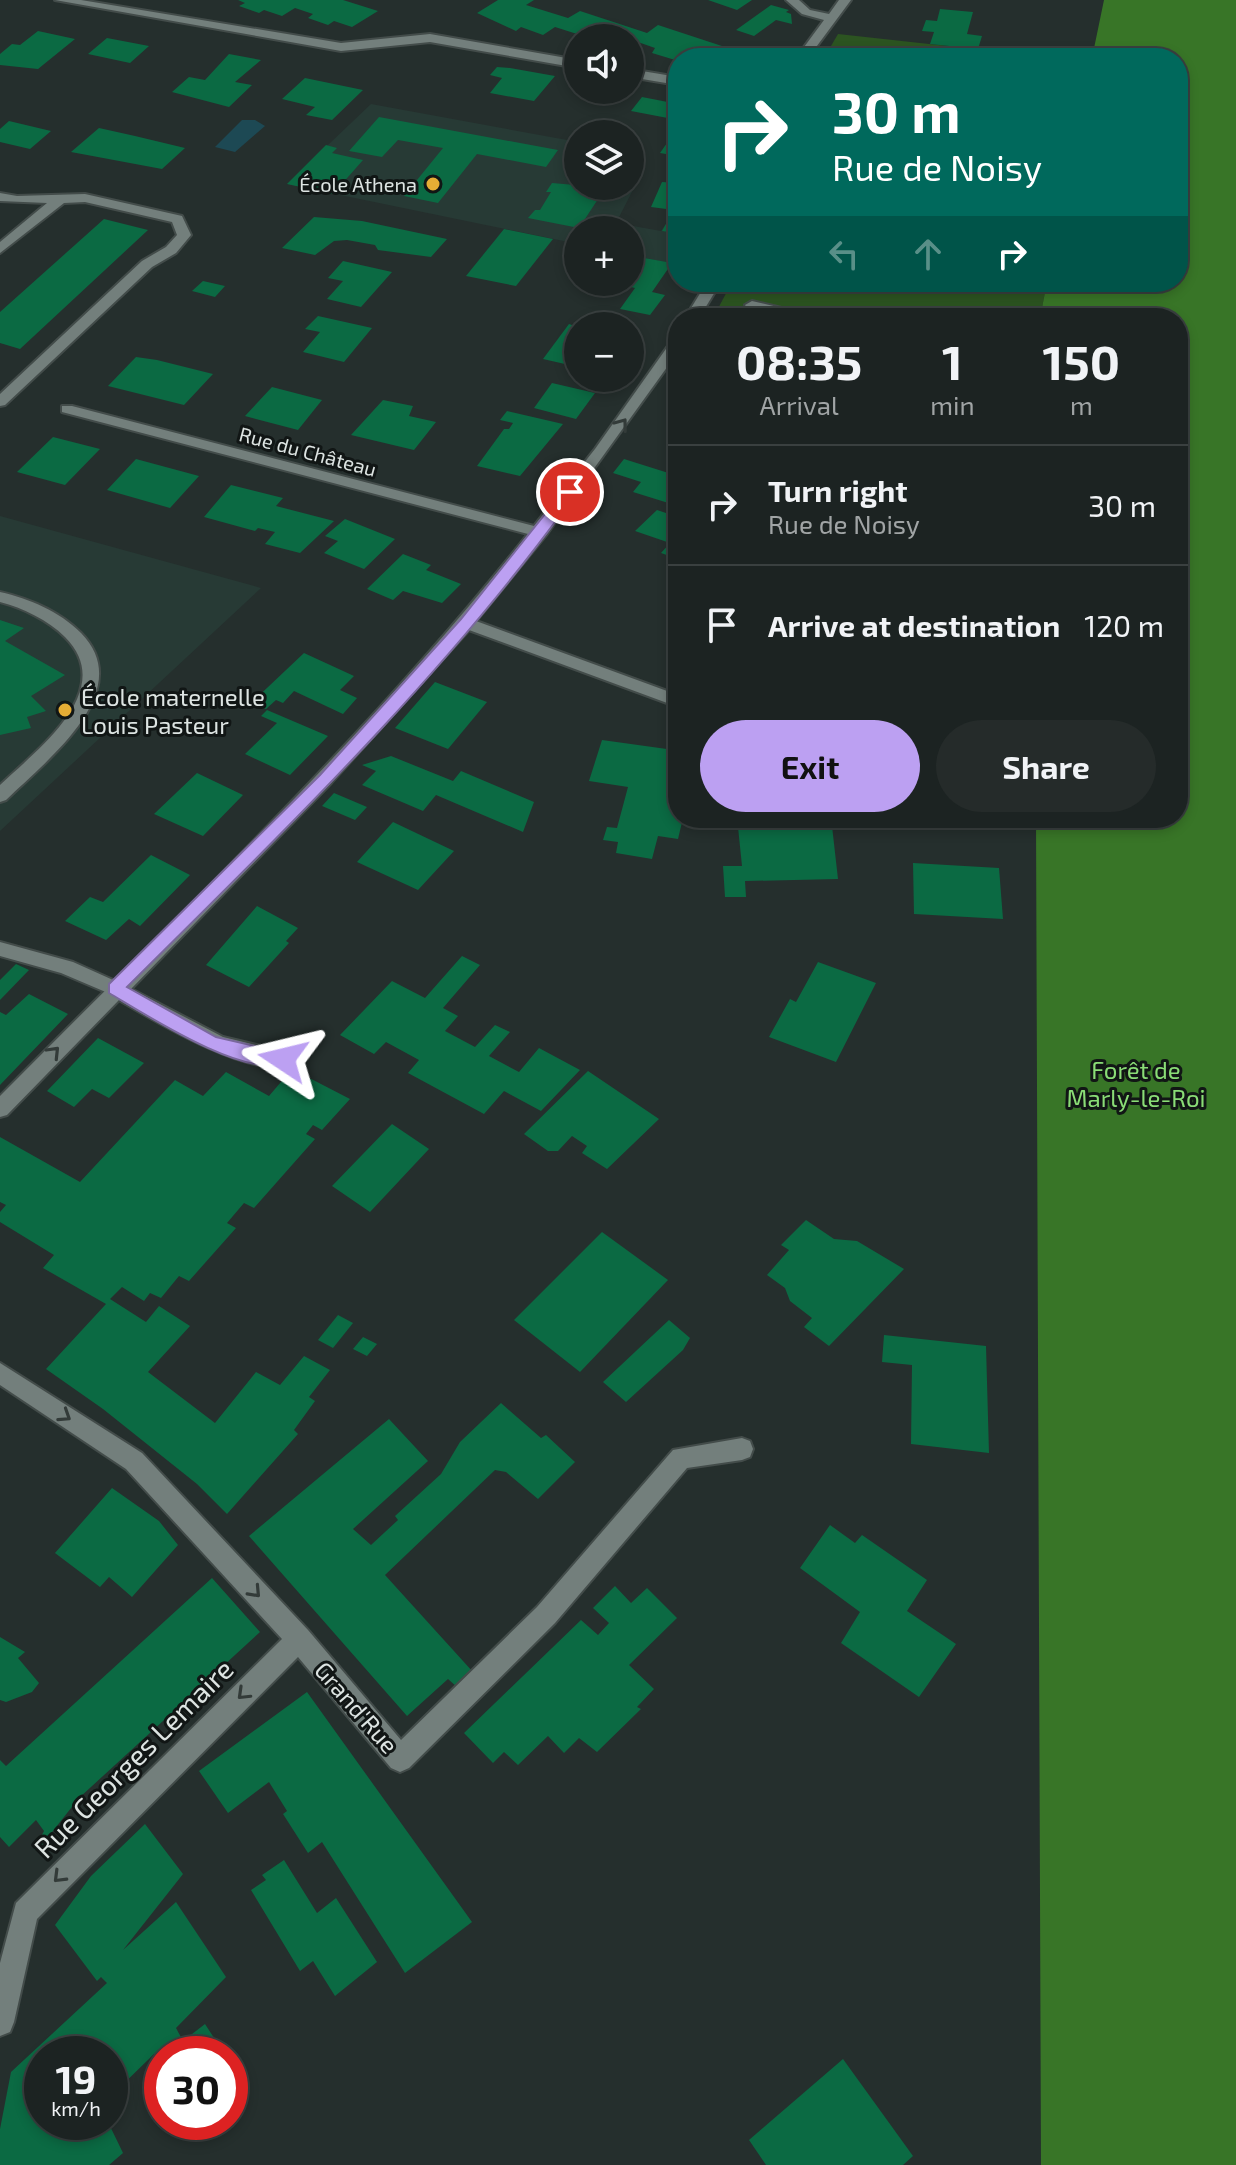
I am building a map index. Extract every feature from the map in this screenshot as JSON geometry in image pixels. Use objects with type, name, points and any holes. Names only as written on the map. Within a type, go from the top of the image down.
[{"type":"street","points":[[61,0],[341,47],[430,38],[564,62]]},
{"type":"street","points":[[792,0],[806,12],[831,18]]},
{"type":"street","points":[[809,48],[845,0]]},
{"type":"street","points":[[158,14],[172,3]]},
{"type":"street","points":[[644,75],[668,79]]},
{"type":"street","points":[[0,197],[85,198],[177,219],[184,235],[171,250],[147,264],[0,402]]},
{"type":"street","points":[[0,249],[59,200]]},
{"type":"street","points":[[752,305],[764,308]]},
{"type":"street","points":[[0,1109],[325,779],[466,623],[540,532],[668,357]]},
{"type":"street","name":"Rue du Château","points":[[67,409],[540,532]]},
{"type":"street","points":[[0,597],[23,602],[70,631],[89,647],[93,668],[92,688],[79,714],[0,796]]},
{"type":"street","points":[[466,623],[668,697]]},
{"type":"street","points":[[0,949],[66,967],[115,989],[211,1043],[261,1057],[283,1059]]},
{"type":"street","name":"Grand'Rue","points":[[0,1373],[134,1461],[299,1639],[400,1759],[546,1615],[681,1458],[742,1449]]},
{"type":"street","name":"Rue Georges Lemaire","points":[[0,2022],[25,1912],[299,1639]]},
{"type":"shaded area","name":"École Athena","points":[[371,104],[564,139],[564,200],[628,200],[620,216],[564,216],[564,241],[287,184]]},
{"type":"shaded area","name":"École Athena","points":[[668,220],[668,263],[644,258],[644,228],[661,231]]},
{"type":"shaded area","name":"École maternelle Louis Pasteur","points":[[0,516],[261,588],[0,831]]},
{"type":"green space","name":"Forêt de Marly-le-Roi","points":[[1104,0],[1236,0],[1236,2165],[1041,2165],[1036,828],[1188,828],[1188,308],[1042,308],[1045,292],[1188,292],[1188,48],[1094,48]]},
{"type":"green space","points":[[838,34],[966,48],[830,48]]},
{"type":"green space","points":[[727,292],[1045,292],[1042,308],[718,308]]},
{"type":"water","points":[[242,120],[255,120],[265,126],[235,152],[215,147]]},
{"type":"building","points":[[238,0],[343,0],[378,11],[352,27],[334,21],[328,25],[308,18],[313,14],[295,8],[282,16],[264,10],[259,13],[239,6],[245,3]]},
{"type":"building","points":[[498,0],[534,0],[526,5],[568,18],[580,11],[620,24],[564,24],[564,30],[555,27],[543,35],[521,27],[516,31],[477,13]]},
{"type":"building","points":[[708,0],[752,0],[737,10]]},
{"type":"building","points":[[771,5],[789,10],[786,12],[791,14],[792,24],[776,20],[754,36],[736,30]]},
{"type":"building","points":[[940,9],[973,12],[967,34],[982,36],[978,48],[930,44],[934,32],[922,31],[926,20],[937,21]]},
{"type":"building","points":[[658,25],[728,48],[668,48],[668,58],[652,53],[655,48],[644,44],[644,32]]},
{"type":"building","points":[[38,31],[75,39],[38,69],[0,65],[0,54],[12,44],[20,45]]},
{"type":"building","points":[[107,38],[149,46],[130,63],[88,54]]},
{"type":"building","points":[[229,54],[261,60],[235,82],[252,85],[229,107],[172,92],[189,77],[205,80]]},
{"type":"building","points":[[497,67],[555,76],[534,101],[490,93],[502,78],[490,75]]},
{"type":"building","points":[[305,78],[363,90],[332,120],[306,115],[315,107],[282,99]]},
{"type":"building","points":[[644,97],[668,102],[668,118],[631,111],[636,104],[644,104]]},
{"type":"building","points":[[379,117],[558,150],[546,167],[477,154],[438,203],[404,196],[443,148],[398,140],[382,157],[349,151]]},
{"type":"building","points":[[9,121],[51,131],[30,149],[0,142],[0,129]]},
{"type":"building","points":[[99,128],[185,148],[162,169],[71,152]]},
{"type":"building","points":[[668,142],[668,154],[660,153]]},
{"type":"building","points":[[326,145],[337,148],[332,153],[363,160],[333,194],[287,184]]},
{"type":"building","points":[[662,182],[668,182],[668,209],[651,207]]},
{"type":"building","points":[[552,183],[564,184],[564,200],[597,200],[587,216],[564,216],[564,225],[528,218],[535,210],[540,210],[551,192],[546,192]]},
{"type":"building","points":[[314,217],[362,221],[447,239],[431,257],[378,250],[375,245],[347,240],[334,241],[315,255],[282,248]]},
{"type":"building","points":[[104,219],[148,230],[20,349],[0,343],[0,312]]},
{"type":"building","points":[[504,229],[553,239],[516,286],[466,276]]},
{"type":"building","points":[[644,258],[668,262],[668,269],[652,292],[665,295],[650,315],[620,309],[629,296],[644,296]]},
{"type":"building","points":[[343,261],[392,272],[361,307],[327,299],[343,281],[328,278]]},
{"type":"building","points":[[203,281],[225,286],[215,297],[192,291]]},
{"type":"building","points":[[318,316],[372,328],[344,362],[303,352],[320,332],[305,329]]},
{"type":"building","points":[[564,331],[564,364],[543,359]]},
{"type":"building","points":[[136,357],[213,374],[184,405],[108,386]]},
{"type":"building","points":[[552,383],[564,386],[564,392],[595,393],[576,419],[534,408]]},
{"type":"building","points":[[272,387],[322,400],[298,430],[245,416]]},
{"type":"building","points":[[383,400],[413,406],[409,416],[436,422],[414,450],[351,435]]},
{"type":"building","points":[[507,411],[563,424],[520,476],[477,466],[504,429],[509,429],[513,423],[500,420]]},
{"type":"building","points":[[53,437],[100,449],[65,485],[17,472]]},
{"type":"building","points":[[136,459],[199,476],[170,508],[107,490]]},
{"type":"building","points":[[624,459],[668,473],[668,503],[633,492],[641,482],[613,473]]},
{"type":"building","points":[[231,485],[283,498],[276,506],[334,521],[300,553],[265,544],[275,532],[258,528],[255,531],[204,517]]},
{"type":"building","points":[[657,510],[668,514],[668,542],[635,531]]},
{"type":"building","points":[[345,519],[395,539],[364,569],[324,553],[338,541],[325,536]]},
{"type":"building","points":[[403,554],[431,565],[426,570],[461,584],[442,603],[403,591],[393,600],[367,589]]},
{"type":"building","points":[[0,620],[24,628],[5,641],[65,675],[31,696],[46,711],[27,717],[31,728],[0,735]]},
{"type":"building","points":[[304,653],[354,676],[340,690],[357,698],[343,714],[294,691],[283,703],[276,700],[266,709],[251,703]]},
{"type":"building","points":[[435,682],[487,702],[448,749],[395,728]]},
{"type":"building","points":[[267,710],[328,736],[290,775],[245,754],[277,723],[261,716]]},
{"type":"building","points":[[602,740],[668,749],[668,828],[681,828],[678,839],[658,836],[652,859],[616,853],[618,842],[603,840],[607,827],[617,828],[628,787],[589,781]]},
{"type":"building","points":[[391,756],[453,781],[461,771],[534,802],[523,832],[436,795],[423,811],[362,785],[376,771],[362,765]]},
{"type":"building","points":[[197,773],[243,795],[203,836],[154,814]]},
{"type":"building","points":[[334,793],[367,807],[355,820],[322,806]]},
{"type":"building","points":[[393,822],[454,851],[418,890],[357,862]]},
{"type":"building","points":[[738,828],[832,828],[838,879],[745,881],[746,897],[725,897],[723,866],[742,866]]},
{"type":"building","points":[[151,855],[190,875],[140,926],[129,919],[106,940],[65,921],[90,897],[103,902]]},
{"type":"building","points":[[913,863],[999,868],[1003,919],[914,914]]},
{"type":"building","points":[[257,906],[298,928],[286,941],[289,943],[249,987],[206,965]]},
{"type":"building","points":[[462,956],[480,965],[443,1008],[458,1016],[445,1031],[475,1047],[495,1025],[510,1032],[489,1056],[519,1072],[539,1048],[580,1070],[541,1111],[504,1091],[484,1114],[408,1073],[419,1060],[386,1042],[374,1054],[340,1035],[392,981],[425,998]]},
{"type":"building","points":[[818,962],[876,983],[836,1062],[769,1037],[790,999],[796,1002]]},
{"type":"building","points":[[16,964],[29,970],[0,1000],[0,980]]},
{"type":"building","points":[[29,994],[68,1014],[0,1085],[0,1012],[6,1015]]},
{"type":"building","points":[[98,1038],[144,1063],[109,1098],[92,1089],[74,1107],[47,1091]]},
{"type":"building","points":[[292,1069],[350,1099],[322,1130],[313,1125],[306,1134],[315,1139],[254,1208],[244,1203],[227,1223],[236,1228],[189,1281],[179,1276],[161,1298],[150,1293],[144,1301],[122,1287],[110,1299],[146,1322],[159,1306],[190,1326],[148,1372],[215,1423],[256,1372],[280,1385],[304,1356],[330,1370],[309,1397],[315,1401],[294,1430],[298,1434],[227,1514],[197,1484],[103,1409],[46,1369],[106,1304],[43,1268],[54,1255],[0,1222],[0,1212],[6,1205],[0,1202],[0,1137],[80,1182],[175,1080],[203,1096],[226,1072],[269,1096]]},
{"type":"building","points":[[588,1071],[659,1119],[607,1169],[582,1153],[587,1146],[572,1136],[558,1151],[548,1151],[524,1134]]},
{"type":"building","points":[[392,1124],[429,1149],[370,1212],[332,1186]]},
{"type":"building","points":[[806,1220],[834,1239],[857,1241],[904,1269],[829,1346],[804,1327],[812,1318],[790,1301],[785,1288],[767,1275],[789,1250],[781,1245]]},
{"type":"building","points":[[602,1232],[668,1280],[580,1372],[514,1320]]},
{"type":"building","points":[[338,1315],[353,1323],[333,1348],[318,1340]]},
{"type":"building","points":[[669,1320],[690,1338],[683,1350],[626,1402],[603,1382]]},
{"type":"building","points":[[884,1335],[986,1346],[989,1453],[911,1444],[912,1365],[882,1362]]},
{"type":"building","points":[[363,1337],[377,1344],[367,1356],[353,1349]]},
{"type":"building","points":[[501,1403],[541,1438],[546,1435],[575,1462],[538,1499],[506,1472],[495,1470],[385,1575],[473,1672],[457,1687],[448,1679],[407,1716],[249,1536],[389,1419],[428,1461],[353,1529],[371,1545],[398,1520],[395,1516],[441,1474],[460,1442]]},
{"type":"building","points":[[112,1488],[159,1521],[178,1545],[132,1597],[109,1577],[100,1587],[55,1553]]},
{"type":"building","points":[[830,1525],[855,1543],[862,1535],[927,1580],[907,1611],[956,1644],[919,1697],[841,1643],[860,1612],[800,1568]]},
{"type":"building","points":[[212,1578],[260,1632],[79,1798],[41,1846],[34,1850],[44,1831],[36,1820],[9,1847],[0,1837],[0,1760],[6,1766]]},
{"type":"building","points":[[615,1586],[631,1603],[647,1588],[677,1618],[629,1665],[654,1689],[637,1707],[641,1709],[597,1752],[579,1738],[564,1753],[548,1736],[518,1765],[504,1752],[493,1763],[464,1733],[581,1620],[598,1635],[609,1623],[593,1608]]},
{"type":"building","points":[[0,1637],[25,1652],[18,1658],[39,1683],[32,1692],[6,1702],[0,1700]]},
{"type":"building","points":[[307,1692],[472,1922],[405,1973],[322,1842],[308,1853],[283,1814],[287,1811],[269,1782],[228,1813],[199,1771]]},
{"type":"building","points":[[145,1824],[183,1874],[123,1950],[176,1902],[226,1977],[176,2028],[180,2036],[144,2036],[144,2064],[128,2079],[128,2036],[50,2036],[107,1983],[101,1977],[97,1981],[55,1925],[91,1876]]},
{"type":"building","points":[[284,1860],[317,1913],[336,1898],[377,1962],[335,1996],[313,1961],[300,1971],[251,1890],[266,1880],[262,1875]]},
{"type":"building","points":[[205,2024],[213,2036],[189,2036]]},
{"type":"building","points":[[843,2059],[913,2156],[903,2165],[766,2165],[749,2140]]},
{"type":"building","points":[[24,2060],[24,2140],[117,2140],[123,2153],[109,2165],[0,2165],[0,2129],[11,2072]]},
{"type":"place","name":"École Athena","points":[[433,184]]},
{"type":"place","name":"École maternelle Louis Pasteur","points":[[65,710]]},
{"type":"route","points":[[283,1059],[261,1057],[211,1043],[115,989],[325,779],[466,623],[570,492]]}]
